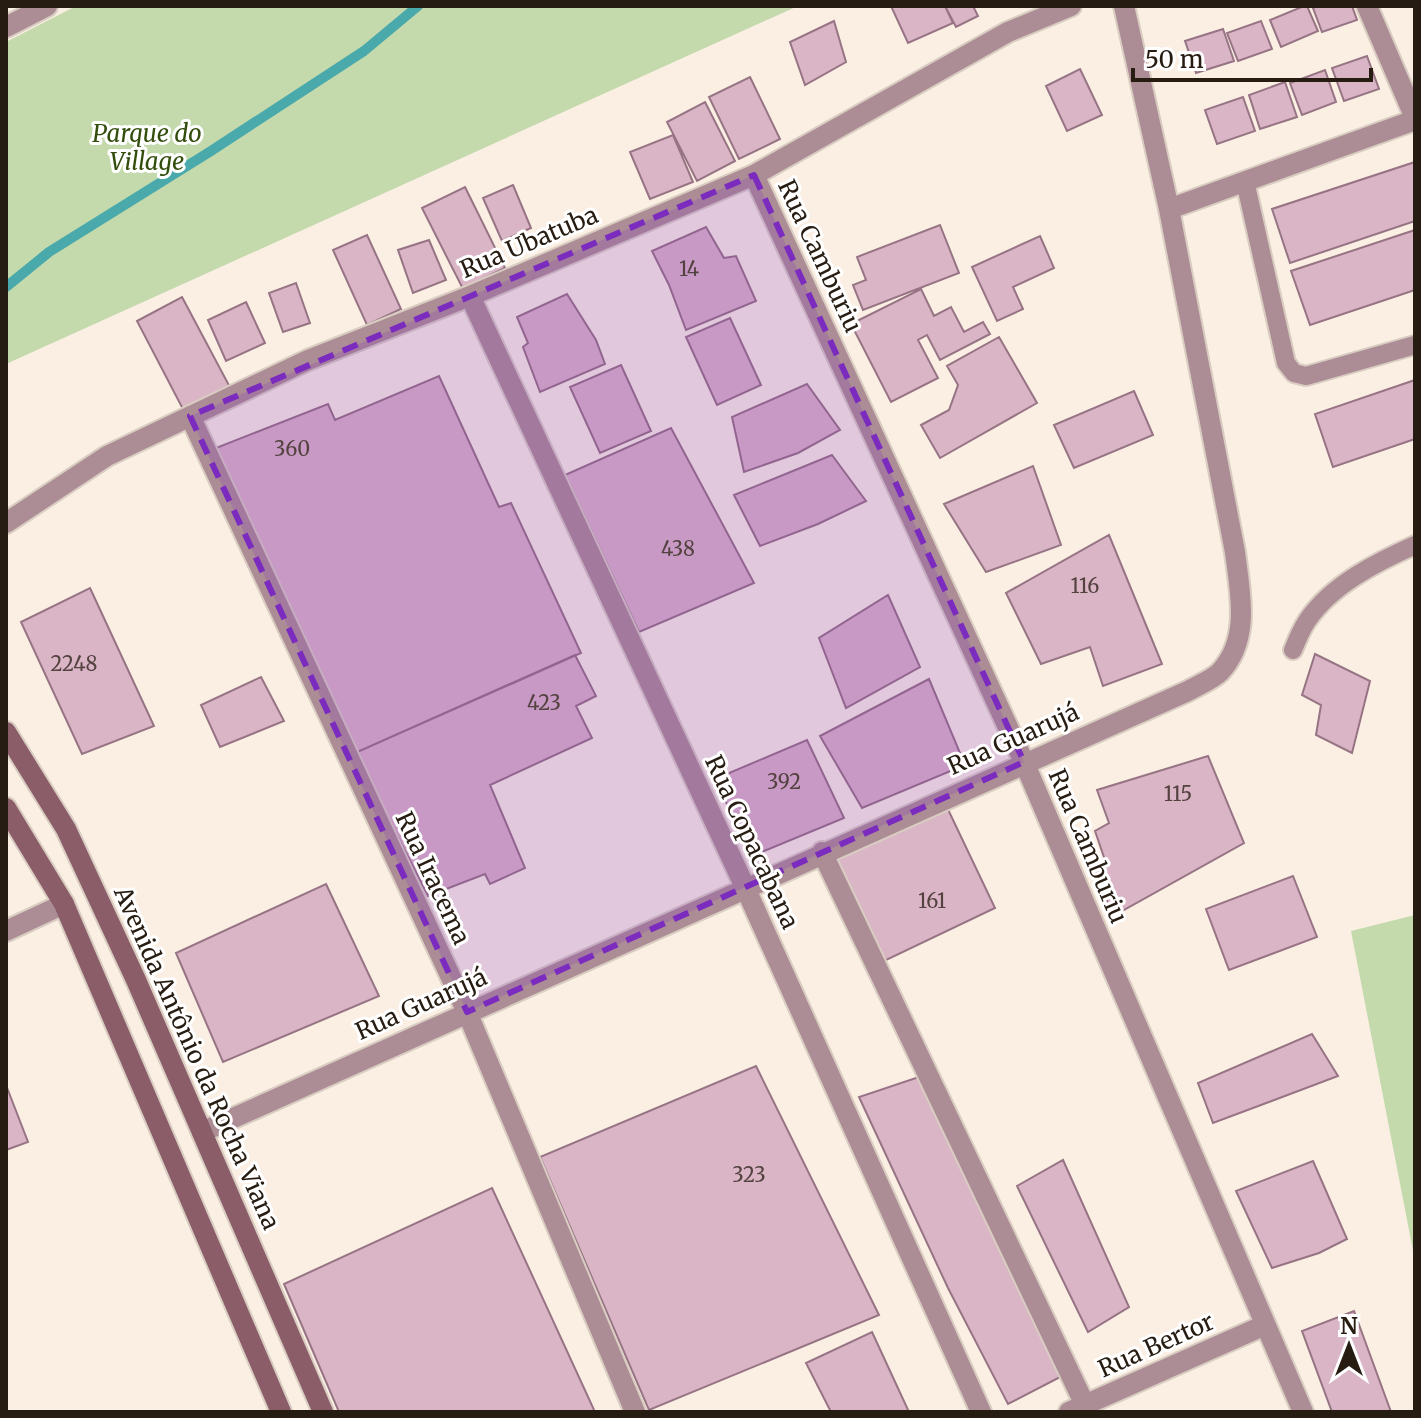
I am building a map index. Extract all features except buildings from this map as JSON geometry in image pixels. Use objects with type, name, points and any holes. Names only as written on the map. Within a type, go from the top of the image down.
[{"type":"main road","name":"Avenida Antônio da Rocha Viana","points":[[6,732],[66,829],[323,1412]]},
{"type":"main road","points":[[6,808],[64,904],[281,1412]]},
{"type":"street","points":[[6,27],[47,6]]},
{"type":"street","name":"Rua Ubatuba","points":[[6,523],[107,456],[308,360],[470,296],[754,175],[1008,32],[1071,6]]},
{"type":"street","name":"Rua Guarujá","points":[[202,1132],[822,852],[1188,691],[1218,674],[1237,649],[1241,624],[1235,552],[1169,209],[1124,6]]},
{"type":"street","points":[[1169,209],[1415,119],[1367,6]]},
{"type":"street","name":"Rua Camburiu","points":[[754,175],[1024,762],[1303,1412]]},
{"type":"street","name":"Rua Copacabana","points":[[470,296],[745,887],[981,1412]]},
{"type":"street","name":"Rua Iracema","points":[[190,416],[467,1012],[635,1412]]},
{"type":"street","points":[[822,852],[1077,1408]]},
{"type":"street","points":[[6,931],[64,904]]},
{"type":"street","name":"Rua Bertor","points":[[1077,1408],[1265,1325]]},
{"type":"lane","points":[[1245,181],[1273,313],[1286,363],[1294,373],[1306,376],[1415,345]]},
{"type":"lane","points":[[1293,650],[1308,620],[1338,589],[1369,568],[1415,545]]},
{"type":"highlighted area","points":[[754,175],[1024,762],[467,1012],[190,416]]},
{"type":"green space","name":"Parque do Village","points":[[76,6],[798,6],[6,364],[6,42]]},
{"type":"green space","points":[[1415,915],[1415,1261],[1351,931]]},
{"type":"waterway","points":[[6,287],[49,252],[364,51],[418,6]]}]
